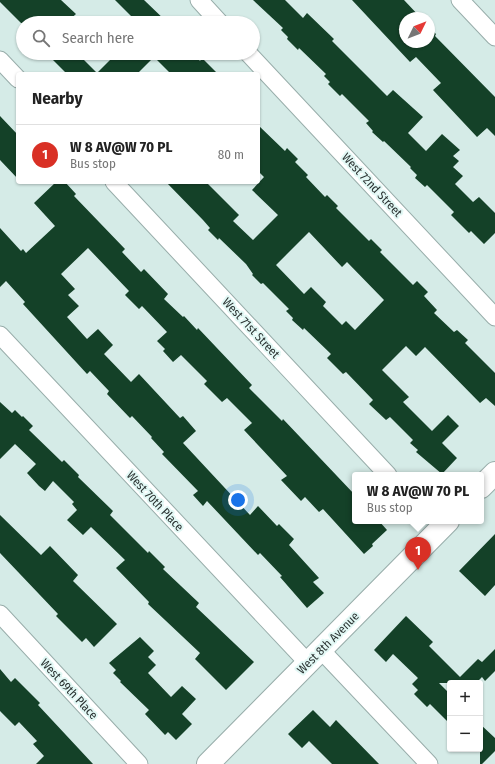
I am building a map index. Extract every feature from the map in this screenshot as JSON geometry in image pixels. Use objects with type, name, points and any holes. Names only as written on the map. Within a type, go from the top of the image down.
[{"type":"street","points":[[199,0],[214,16]]},
{"type":"street","points":[[460,0],[495,37]]},
{"type":"street","points":[[0,60],[16,77]]},
{"type":"street","name":"West 72nd Street","points":[[255,60],[495,318]]},
{"type":"street","name":"West 71st Street","points":[[116,184],[385,472]]},
{"type":"street","name":"West 70th Place","points":[[2,337],[314,656],[429,764]]},
{"type":"street","points":[[484,484],[495,473]]},
{"type":"street","name":"West 8th Avenue","points":[[208,764],[314,656],[439,524]]},
{"type":"street","name":"West 69th Place","points":[[0,614],[139,764]]},
{"type":"building","points":[[0,0],[61,0],[76,14],[74,16],[16,16],[16,18],[0,2]]},
{"type":"building","points":[[115,0],[144,0],[161,16],[131,16]]},
{"type":"building","points":[[253,0],[285,0],[303,18],[307,13],[334,39],[332,41],[387,96],[393,90],[423,117],[408,133],[426,151],[442,134],[460,150],[453,156],[459,161],[453,167],[463,176],[455,184],[473,202],[479,197],[495,213],[495,233],[484,244],[471,231],[469,233],[451,215],[454,212],[427,185],[425,187],[415,178],[417,175],[410,168],[411,167],[384,141],[383,142],[372,132],[373,131],[366,123],[369,121],[342,94],[340,96],[328,84],[330,82],[324,76],[326,74],[299,48],[298,50],[287,39],[288,37],[281,30],[283,28]]},
{"type":"building","points":[[352,0],[404,0],[415,12],[399,12],[399,48],[435,48],[435,36],[495,97],[495,136],[487,128],[477,137],[433,90],[441,83],[416,57],[410,62]]},
{"type":"building","points":[[53,60],[84,60],[96,72],[65,72]]},
{"type":"building","points":[[110,60],[151,60],[139,72],[98,72]]},
{"type":"building","points":[[157,60],[204,60],[216,72],[169,72]]},
{"type":"building","points":[[0,116],[16,133],[16,177],[0,160]]},
{"type":"building","points":[[260,127],[285,151],[287,148],[298,159],[295,162],[308,175],[306,177],[325,197],[327,195],[338,206],[336,208],[369,241],[371,239],[382,250],[380,252],[413,285],[417,281],[428,292],[424,296],[437,310],[434,313],[454,332],[457,330],[468,340],[465,343],[495,373],[495,406],[486,398],[480,403],[425,347],[416,356],[406,346],[382,370],[409,397],[403,402],[432,431],[448,415],[459,426],[442,443],[457,458],[444,472],[440,472],[416,452],[418,450],[410,443],[413,440],[390,417],[386,420],[369,404],[373,400],[346,372],[343,374],[327,358],[331,354],[304,328],[303,330],[292,320],[293,318],[286,311],[289,309],[263,283],[261,284],[252,275],[253,274],[246,264],[219,238],[218,240],[208,230],[210,228],[168,184],[208,184],[239,215],[233,221],[253,240],[278,215],[252,190],[258,184],[260,184],[260,181],[264,177],[260,173]],"holes":[[[309,232],[342,267],[347,262],[384,300],[355,330],[346,321],[342,325],[323,306],[326,302],[311,287],[304,294],[276,265]]]},
{"type":"building","points":[[54,184],[67,184],[76,194],[74,196],[125,249],[122,252],[141,272],[144,269],[168,294],[164,299],[183,317],[184,316],[197,330],[198,328],[252,385],[249,388],[282,421],[283,419],[352,492],[352,524],[382,524],[387,530],[364,554],[323,509],[319,512],[305,497],[301,501],[281,480],[287,476],[244,430],[252,423],[227,398],[222,402],[204,384],[207,381],[181,355],[173,362],[163,351],[165,349],[157,341],[167,332],[142,306],[139,309],[125,295],[129,291],[88,248],[61,274],[75,289],[68,295],[79,306],[67,317],[87,339],[98,329],[113,345],[104,354],[131,382],[139,374],[180,418],[183,416],[196,431],[183,443],[250,515],[258,506],[277,526],[279,524],[294,539],[289,545],[319,578],[313,582],[324,593],[307,608],[280,577],[282,576],[260,553],[258,555],[207,501],[203,506],[193,495],[198,491],[162,454],[164,452],[151,438],[152,437],[132,416],[130,418],[107,394],[109,391],[90,371],[87,374],[23,304],[25,302],[6,281],[0,287],[0,228],[21,251],[23,249],[26,253],[55,226],[34,203]]},
{"type":"building","points":[[0,402],[12,413],[15,410],[33,426],[29,430],[62,462],[64,460],[79,475],[78,477],[113,511],[110,515],[148,553],[149,551],[165,567],[163,569],[199,603],[196,607],[254,662],[226,690],[195,659],[200,653],[148,604],[149,602],[116,568],[125,560],[91,527],[83,535],[67,520],[77,510],[72,504],[74,502],[53,481],[45,491],[39,486],[27,473],[36,464],[15,444],[0,459]]},
{"type":"building","points":[[0,515],[41,555],[50,546],[78,575],[73,581],[117,624],[94,647],[86,638],[82,642],[56,616],[58,614],[0,553]]},
{"type":"building","points":[[495,534],[495,585],[485,596],[459,571]]},
{"type":"building","points":[[406,616],[433,642],[429,646],[460,677],[478,659],[482,662],[495,649],[495,671],[485,681],[482,677],[479,680],[447,680],[447,683],[439,683],[447,691],[447,721],[430,704],[427,707],[414,694],[418,690],[412,684],[418,678],[393,654],[386,662],[374,650]]},
{"type":"building","points":[[140,637],[154,651],[148,657],[156,665],[148,673],[171,697],[182,686],[196,699],[182,714],[192,724],[176,740],[168,732],[165,735],[145,714],[149,710],[120,682],[121,681],[113,673],[116,670],[109,663]]},
{"type":"building","points":[[0,669],[11,682],[15,678],[40,703],[38,705],[93,764],[36,764],[44,756],[33,744],[37,741],[19,722],[15,726],[0,711]]},
{"type":"building","points":[[313,710],[330,727],[336,720],[379,764],[332,764],[309,741],[302,748],[288,734]]},
{"type":"building","points":[[483,727],[495,738],[495,751],[482,764],[480,764],[480,752],[483,752]]},
{"type":"place","name":"W 8 AV@W 70 PL","points":[[418,570]]}]
